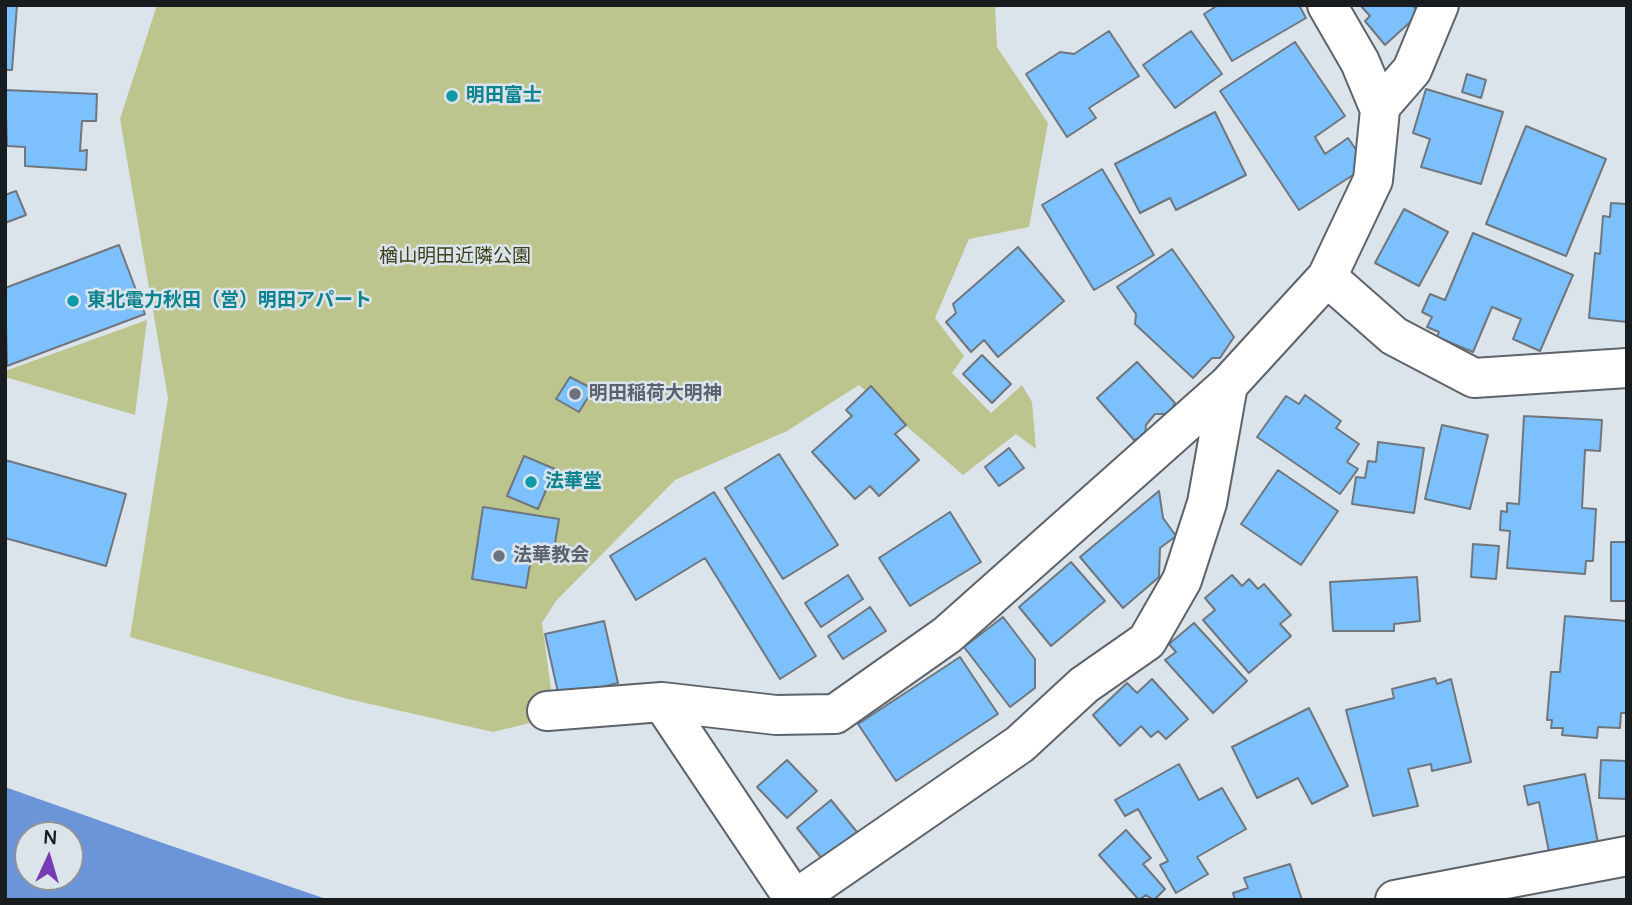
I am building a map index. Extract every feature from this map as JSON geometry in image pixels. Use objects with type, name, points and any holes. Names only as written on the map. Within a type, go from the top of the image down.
[{"type":"street","points":[[547,711],[662,702],[776,715],[835,713],[947,635],[1228,385],[1328,277],[1373,180],[1379,108],[1360,62],[1327,5]]},
{"type":"street","points":[[1379,108],[1412,71],[1439,5]]},
{"type":"street","points":[[1328,277],[1394,336],[1474,378],[1627,368]]},
{"type":"street","points":[[662,702],[794,899],[1020,744],[1084,685],[1147,641],[1182,580],[1207,503],[1228,385]]},
{"type":"street","points":[[1395,900],[1627,856]]},
{"type":"green space","name":"楢山明田近隣公園","points":[[157,5],[995,5],[997,47],[1048,123],[1029,227],[969,239],[935,318],[964,356],[952,373],[991,413],[1022,385],[1032,402],[1036,449],[1016,434],[963,475],[859,385],[787,431],[675,480],[556,601],[542,623],[554,711],[538,721],[493,732],[344,698],[130,637],[168,398],[120,119]]},
{"type":"green space","points":[[147,320],[135,415],[5,377],[5,371]]},
{"type":"water","points":[[5,787],[160,842],[329,900],[5,900]]},
{"type":"building","points":[[5,5],[17,5],[12,70],[5,70]]},
{"type":"building","points":[[1218,5],[1299,5],[1306,18],[1232,61],[1204,14]]},
{"type":"building","points":[[1360,5],[1412,5],[1420,13],[1385,45],[1365,21],[1370,16]]},
{"type":"building","points":[[1109,31],[1139,76],[1089,108],[1096,118],[1067,137],[1026,74],[1060,52],[1074,54]]},
{"type":"building","points":[[1191,31],[1222,74],[1175,108],[1143,65]]},
{"type":"building","points":[[1295,42],[1345,116],[1315,137],[1325,154],[1348,138],[1367,166],[1299,210],[1220,91]]},
{"type":"building","points":[[1467,74],[1486,80],[1481,98],[1462,92]]},
{"type":"building","points":[[1426,89],[1503,112],[1481,184],[1421,167],[1430,139],[1413,133]]},
{"type":"building","points":[[5,90],[97,94],[96,121],[82,121],[80,151],[87,150],[86,170],[25,166],[25,147],[7,146]]},
{"type":"building","points":[[1215,112],[1246,175],[1176,210],[1170,198],[1140,213],[1115,164]]},
{"type":"building","points":[[1526,126],[1606,159],[1566,256],[1486,224]]},
{"type":"building","points":[[1102,169],[1154,255],[1094,290],[1042,205]]},
{"type":"building","points":[[16,191],[26,215],[5,223],[5,195]]},
{"type":"building","points":[[1611,203],[1627,204],[1627,322],[1589,318],[1595,253],[1600,254],[1603,216],[1610,217]]},
{"type":"building","points":[[1404,209],[1448,232],[1419,286],[1375,263]]},
{"type":"building","points":[[1473,233],[1573,275],[1540,351],[1513,339],[1521,319],[1492,307],[1473,352],[1437,337],[1439,332],[1427,327],[1432,317],[1422,312],[1430,294],[1445,300]]},
{"type":"building","name":"東北電力秋田（営）明田アパート","points":[[119,245],[145,314],[7,366],[5,288]]},
{"type":"building","points":[[1018,247],[1064,301],[998,357],[984,340],[971,352],[946,322],[956,313],[953,304]]},
{"type":"building","points":[[1172,249],[1234,337],[1220,358],[1212,358],[1193,378],[1135,324],[1136,314],[1117,287]]},
{"type":"building","points":[[982,355],[1011,384],[992,403],[963,374]]},
{"type":"building","points":[[1137,362],[1175,403],[1169,414],[1155,414],[1146,425],[1145,436],[1134,440],[1097,398]]},
{"type":"building","name":"明田稲荷大明神","points":[[570,377],[593,389],[579,412],[556,399]]},
{"type":"building","points":[[871,386],[906,425],[895,434],[919,460],[879,496],[870,486],[855,499],[812,452],[852,416],[846,410]]},
{"type":"building","points":[[1305,395],[1341,421],[1336,428],[1359,444],[1347,462],[1358,469],[1340,494],[1257,437],[1286,396],[1299,404]]},
{"type":"building","points":[[1524,416],[1602,420],[1600,451],[1585,450],[1582,508],[1596,509],[1593,561],[1586,561],[1585,574],[1507,568],[1510,531],[1500,530],[1501,511],[1507,512],[1507,503],[1519,504]]},
{"type":"building","points":[[1442,425],[1488,435],[1470,509],[1425,499]]},
{"type":"building","points":[[1378,442],[1424,448],[1414,513],[1352,504],[1356,477],[1365,478],[1368,461],[1376,462]]},
{"type":"building","points":[[1009,448],[1024,468],[999,486],[985,467]]},
{"type":"building","points":[[779,454],[838,545],[783,579],[725,488]]},
{"type":"building","name":"法華堂","points":[[524,456],[555,469],[538,509],[507,496]]},
{"type":"building","points":[[5,460],[126,494],[106,566],[5,538]]},
{"type":"building","points":[[1278,470],[1338,511],[1301,565],[1241,524]]},
{"type":"building","points":[[1159,491],[1163,518],[1176,536],[1160,548],[1159,577],[1123,608],[1080,557]]},
{"type":"building","points":[[714,492],[816,656],[780,679],[705,558],[636,600],[610,556]]},
{"type":"building","points":[[483,507],[559,519],[553,555],[532,552],[526,588],[472,579]]},
{"type":"building","points":[[950,512],[981,562],[910,606],[879,558]]},
{"type":"building","points":[[1611,542],[1627,542],[1627,601],[1611,601]]},
{"type":"building","points":[[1473,544],[1499,546],[1496,579],[1471,577]]},
{"type":"building","points":[[1071,562],[1105,601],[1051,646],[1019,607]]},
{"type":"building","points":[[848,575],[863,599],[821,627],[805,603]]},
{"type":"building","points":[[1232,575],[1242,586],[1249,579],[1258,589],[1264,584],[1291,615],[1280,624],[1291,636],[1249,673],[1203,620],[1215,610],[1205,598]]},
{"type":"building","points":[[1417,577],[1420,621],[1394,624],[1394,631],[1333,631],[1330,582]]},
{"type":"building","points":[[870,607],[886,631],[843,659],[828,636]]},
{"type":"building","points":[[1565,616],[1627,621],[1627,713],[1621,713],[1620,728],[1598,727],[1597,738],[1562,735],[1563,728],[1551,728],[1552,720],[1547,720],[1551,672],[1560,672]]},
{"type":"building","points":[[1003,617],[1035,659],[1035,688],[1010,707],[964,647]]},
{"type":"building","points":[[604,621],[618,683],[559,697],[545,634]]},
{"type":"building","points":[[1194,623],[1247,681],[1213,713],[1165,660],[1176,652],[1169,644]]},
{"type":"building","points":[[960,657],[998,714],[896,781],[858,724]]},
{"type":"building","points":[[1435,678],[1437,684],[1451,679],[1471,762],[1432,771],[1431,764],[1408,769],[1418,806],[1373,816],[1346,710],[1394,698],[1392,689]]},
{"type":"building","points":[[1152,679],[1188,719],[1166,739],[1158,731],[1151,737],[1141,726],[1120,746],[1093,715],[1127,683],[1137,693]]},
{"type":"building","points":[[1309,708],[1348,786],[1312,804],[1298,778],[1257,798],[1232,747]]},
{"type":"building","points":[[787,760],[817,791],[787,818],[757,787]]},
{"type":"building","points":[[1601,760],[1627,761],[1627,799],[1599,798]]},
{"type":"building","points":[[1179,764],[1199,800],[1222,788],[1246,829],[1197,857],[1208,874],[1176,893],[1160,865],[1168,861],[1138,809],[1125,816],[1115,800]]},
{"type":"building","points":[[1585,774],[1598,843],[1549,852],[1539,802],[1528,805],[1524,786]]},
{"type":"building","points":[[831,800],[857,832],[823,860],[797,828]]},
{"type":"building","points":[[1126,830],[1151,858],[1143,864],[1165,889],[1154,900],[1146,895],[1139,900],[1099,855]]},
{"type":"building","points":[[1290,864],[1302,900],[1235,900],[1233,893],[1248,888],[1244,878]]},
{"type":"place","name":"明田富士","points":[[452,96]]},
{"type":"place","name":"東北電力秋田（営）明田アパート","points":[[73,301]]},
{"type":"place","name":"明田稲荷大明神","points":[[575,394]]},
{"type":"place","name":"法華堂","points":[[531,482]]},
{"type":"place","name":"法華教会","points":[[499,556]]}]
